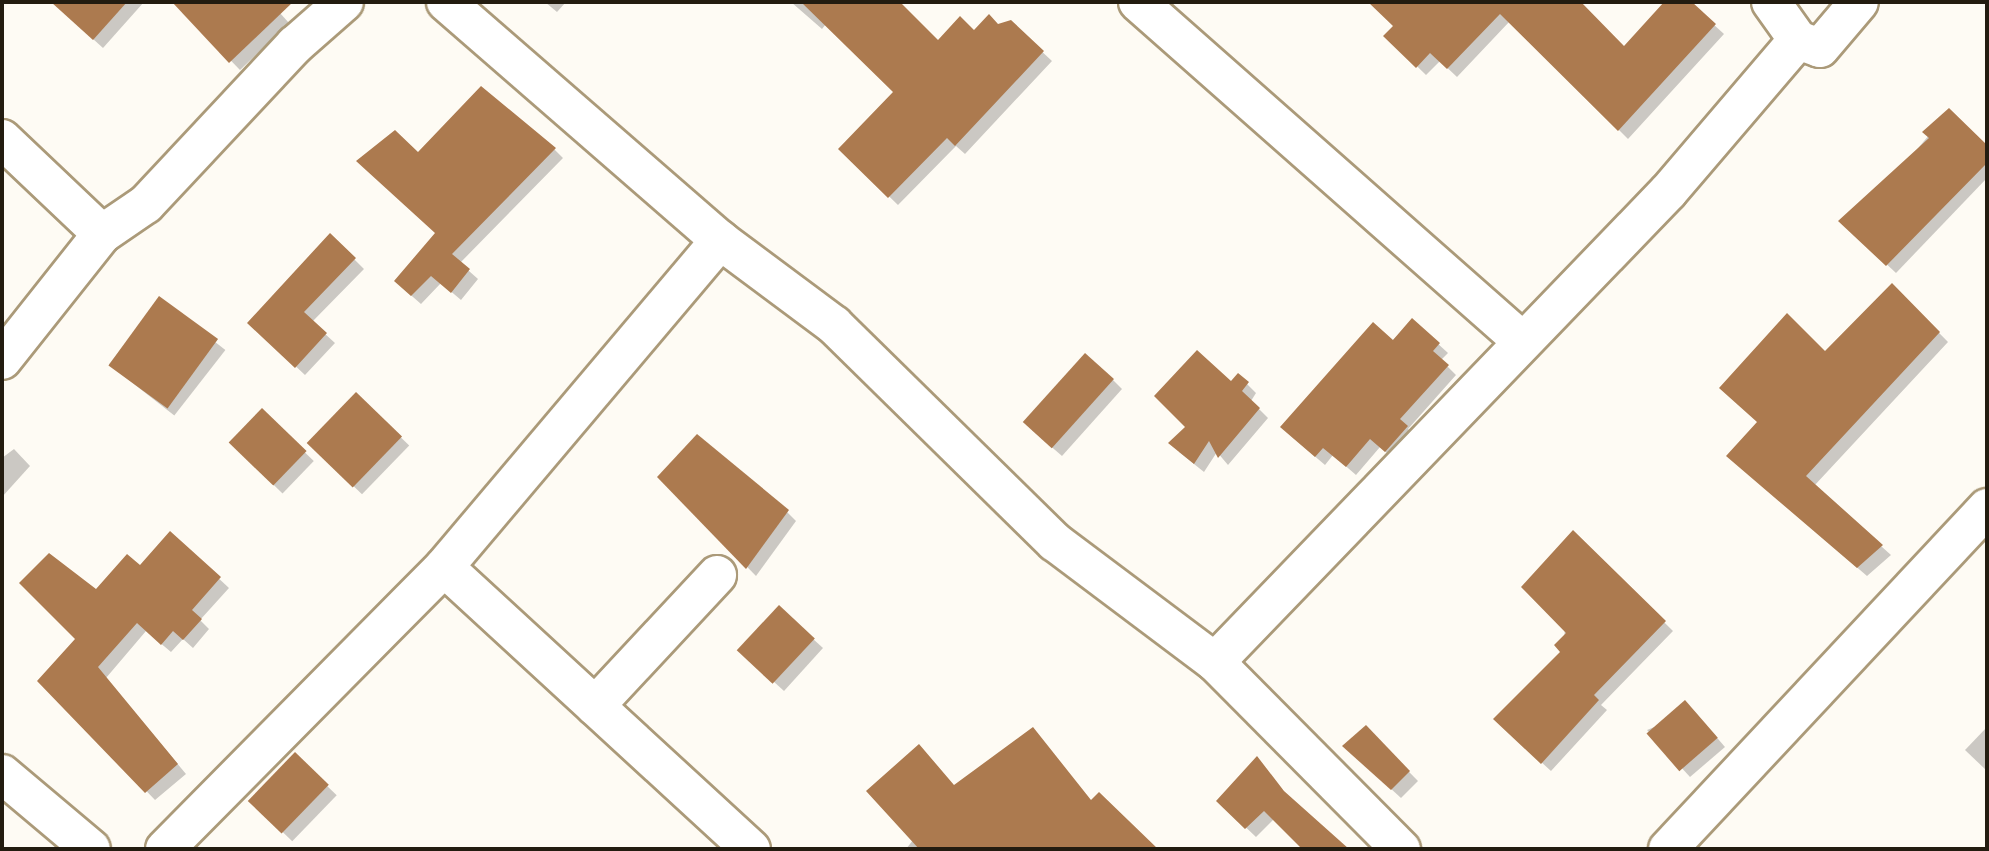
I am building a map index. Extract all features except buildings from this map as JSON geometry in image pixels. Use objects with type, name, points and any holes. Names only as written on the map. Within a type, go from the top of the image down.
[{"type":"street","points":[[2,360],[102,234],[146,204],[295,45],[344,2]]},
{"type":"street","points":[[446,2],[720,240],[834,325],[1055,542],[1215,662],[1401,849]]},
{"type":"street","points":[[1138,2],[1522,341]]},
{"type":"street","points":[[1771,2],[1798,40],[1819,48],[1859,2]]},
{"type":"street","points":[[1215,662],[1668,192],[1798,40]]},
{"type":"street","points":[[2,139],[102,234]]},
{"type":"street","points":[[164,849],[444,567],[720,240]]},
{"type":"street","points":[[1668,849],[1987,508]]},
{"type":"street","points":[[444,567],[751,849]]},
{"type":"street","points":[[595,706],[718,575]]},
{"type":"street","points":[[2,774],[91,849]]}]
